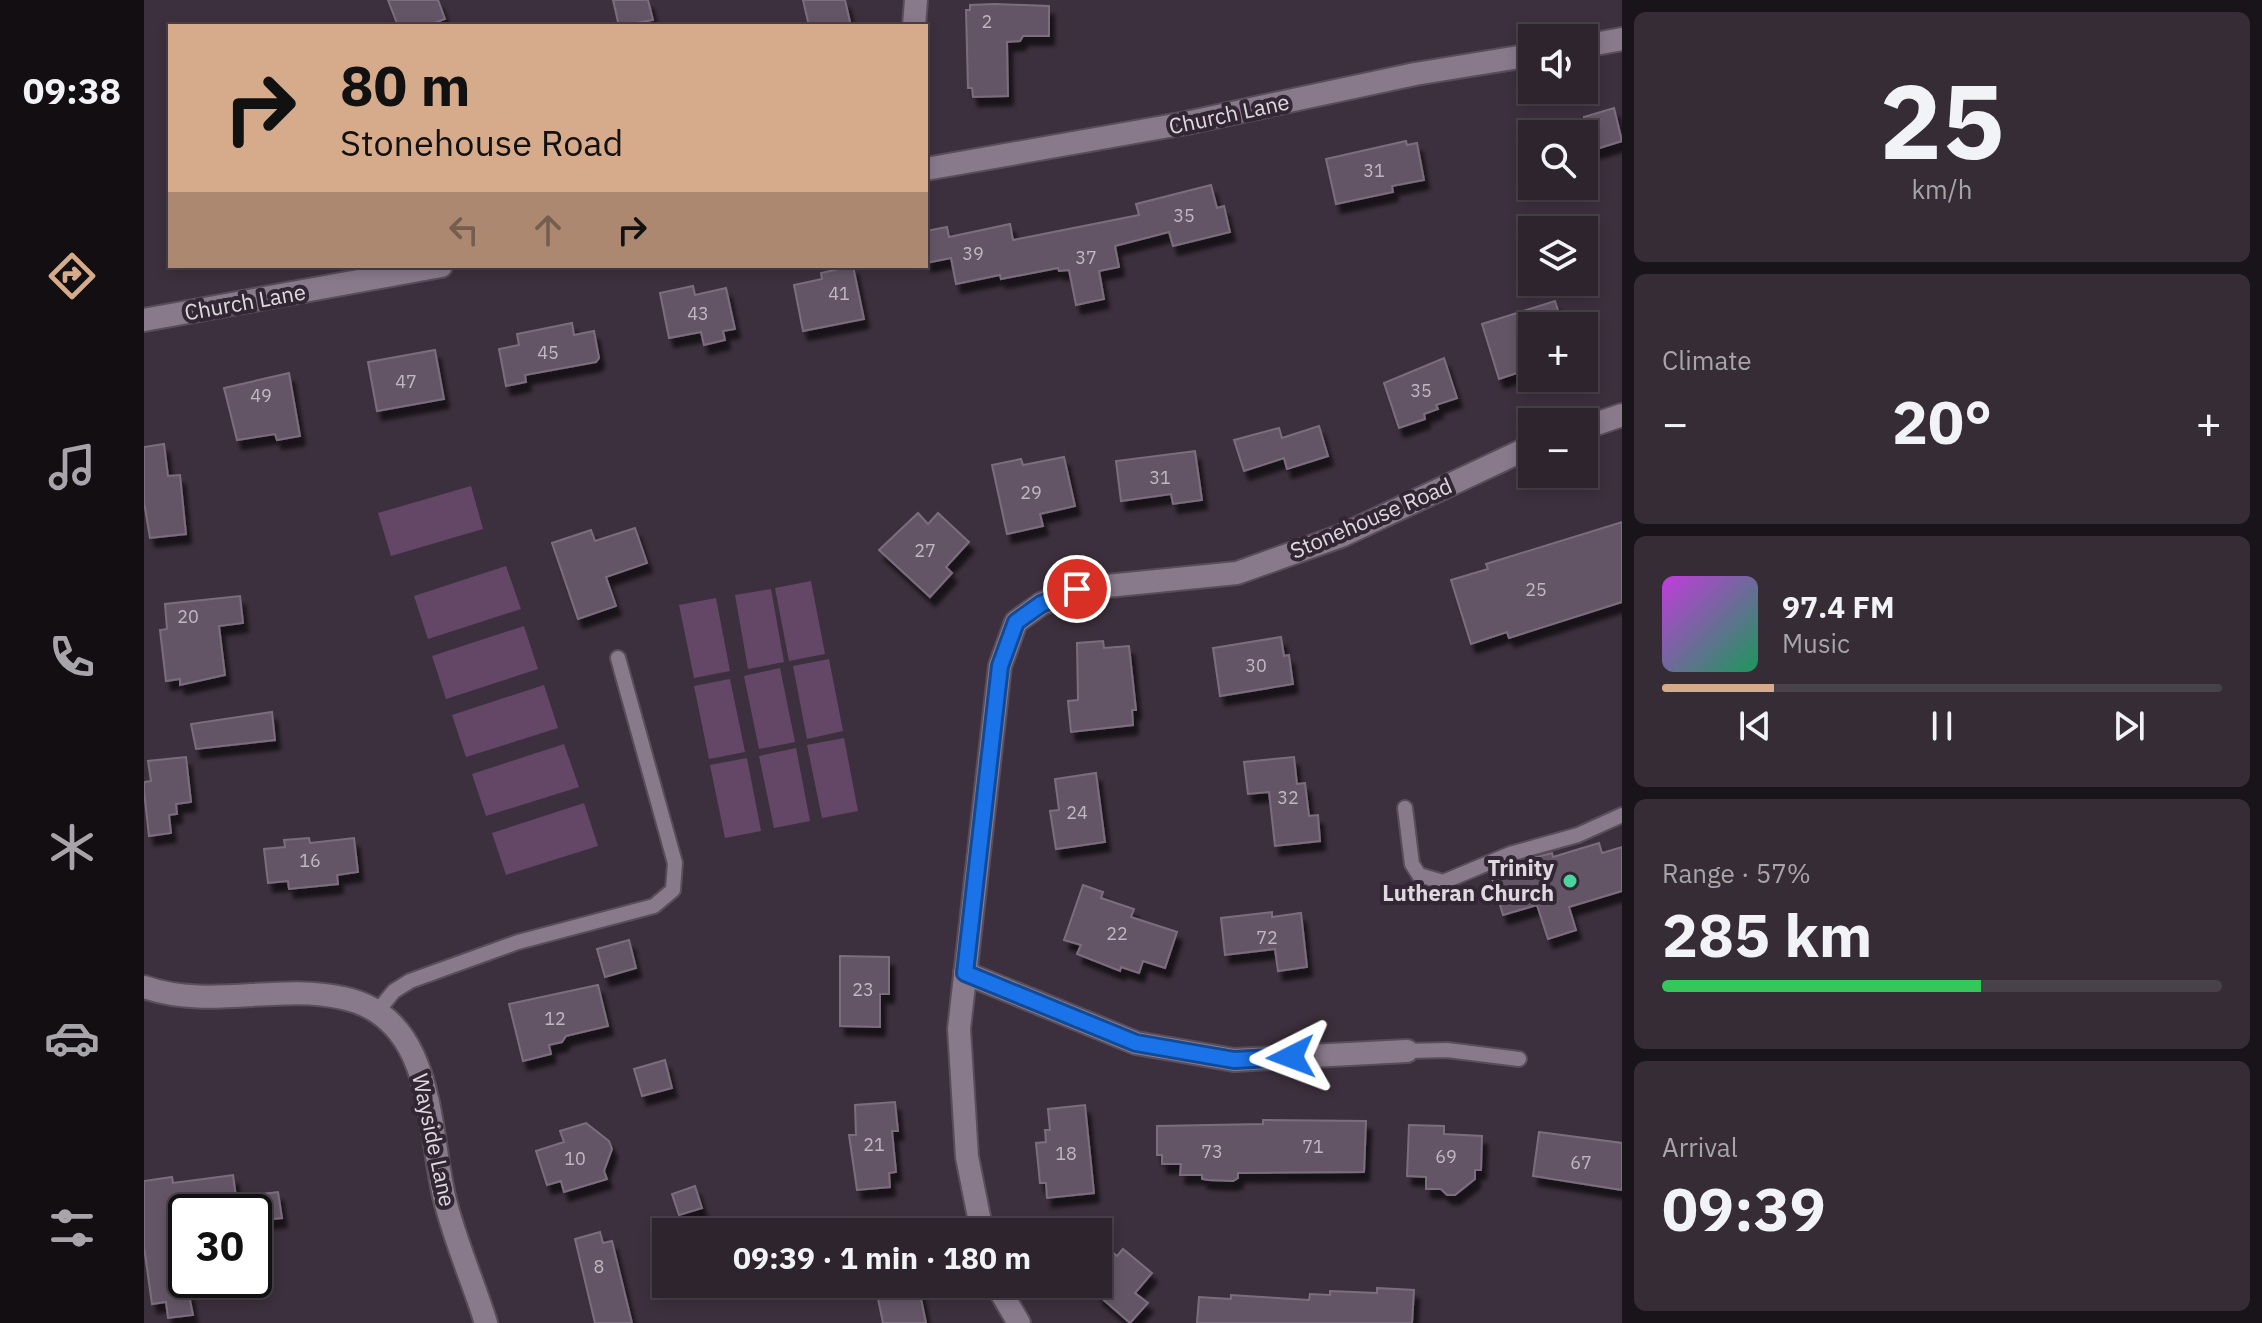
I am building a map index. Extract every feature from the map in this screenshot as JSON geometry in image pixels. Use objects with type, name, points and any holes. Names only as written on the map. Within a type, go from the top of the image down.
[{"type":"street","points":[[914,24],[916,0]]},
{"type":"street","points":[[1598,43],[1622,39]]},
{"type":"street","name":"Church Lane","points":[[928,169],[1186,123],[1415,74],[1518,57]]},
{"type":"street","name":"Church Lane","points":[[144,320],[430,268]]},
{"type":"street","points":[[1598,423],[1622,415]]},
{"type":"street","name":"Stonehouse Road","points":[[979,1218],[967,1157],[959,1029],[1000,666],[1016,622],[1041,604],[1077,589],[1237,573],[1341,536],[1518,453]]},
{"type":"street","points":[[965,973],[1136,1043],[1234,1060],[1407,1051]]},
{"type":"street","name":"Wayside Lane","points":[[144,987],[188,999],[309,994],[345,998],[376,1013],[400,1033],[430,1100],[444,1196],[486,1323]]},
{"type":"street","points":[[1004,1298],[1019,1323]]},
{"type":"lane","points":[[376,1013],[394,991],[410,981],[518,942],[654,906],[673,890],[675,863],[618,658]]},
{"type":"lane","points":[[1405,808],[1412,864],[1419,875],[1443,882],[1510,854],[1578,835],[1622,815]]},
{"type":"lane","points":[[1407,1051],[1447,1050],[1519,1059]]},
{"type":"shaded area","points":[[471,486],[483,529],[391,556],[378,513]]},
{"type":"shaded area","points":[[506,566],[521,609],[428,639],[414,596]]},
{"type":"shaded area","points":[[811,581],[825,654],[789,661],[775,588]]},
{"type":"shaded area","points":[[771,589],[784,662],[748,669],[735,595]]},
{"type":"shaded area","points":[[716,598],[730,671],[694,678],[679,605]]},
{"type":"shaded area","points":[[524,626],[538,669],[446,699],[432,656]]},
{"type":"shaded area","points":[[829,659],[843,731],[807,739],[793,666]]},
{"type":"shaded area","points":[[780,668],[795,742],[759,749],[744,676]]},
{"type":"shaded area","points":[[730,679],[745,752],[709,759],[694,686]]},
{"type":"shaded area","points":[[544,685],[558,728],[466,757],[452,715]]},
{"type":"shaded area","points":[[844,738],[858,811],[822,818],[807,745]]},
{"type":"shaded area","points":[[564,744],[579,787],[486,816],[472,774]]},
{"type":"shaded area","points":[[796,748],[810,821],[774,828],[759,756]]},
{"type":"shaded area","points":[[747,758],[761,831],[725,838],[710,765]]},
{"type":"shaded area","points":[[584,803],[598,846],[506,875],[492,833]]},
{"type":"building","points":[[388,0],[438,0],[445,19],[432,24],[397,24]]},
{"type":"building","points":[[613,0],[648,0],[653,20],[619,24]]},
{"type":"building","points":[[803,0],[845,0],[851,24],[809,24]]},
{"type":"building","points":[[970,5],[1049,6],[1049,36],[1023,36],[1020,41],[1007,42],[1008,96],[973,97],[972,88],[968,88],[966,10],[970,10]]},
{"type":"building","points":[[1614,108],[1622,141],[1598,149],[1598,120],[1584,120],[1584,117]]},
{"type":"building","points":[[1406,141],[1407,145],[1417,143],[1424,180],[1392,186],[1393,192],[1336,204],[1326,159]]},
{"type":"building","points":[[1211,185],[1217,208],[1224,206],[1230,232],[1173,246],[1169,232],[1115,246],[1119,267],[1099,271],[1104,299],[1076,305],[1069,270],[1059,271],[1058,268],[1001,279],[1000,275],[956,284],[951,258],[928,263],[928,231],[947,227],[949,237],[1010,224],[1013,240],[1139,215],[1136,204]]},
{"type":"building","points":[[853,268],[864,319],[803,331],[794,285],[822,279],[821,273]]},
{"type":"building","points":[[693,286],[695,295],[726,288],[735,329],[723,331],[725,340],[704,345],[701,332],[669,338],[660,293]]},
{"type":"building","points":[[1555,301],[1559,312],[1520,312]]},
{"type":"building","points":[[1518,313],[1518,373],[1499,379],[1482,324]]},
{"type":"building","points":[[572,323],[574,335],[594,331],[599,358],[596,362],[525,375],[526,382],[506,386],[499,349],[519,345],[517,334]]},
{"type":"building","points":[[435,350],[444,399],[377,411],[368,362]]},
{"type":"building","points":[[1444,358],[1457,398],[1436,405],[1438,409],[1424,414],[1425,419],[1399,428],[1384,383]]},
{"type":"building","points":[[289,373],[300,436],[277,440],[275,434],[237,440],[224,388]]},
{"type":"building","points":[[1319,426],[1328,456],[1287,469],[1284,458],[1244,471],[1234,440],[1279,428],[1282,438]]},
{"type":"building","points":[[164,444],[168,476],[180,475],[186,534],[150,538],[144,502],[144,447]]},
{"type":"building","points":[[1195,451],[1202,500],[1173,504],[1171,494],[1121,501],[1116,461]]},
{"type":"building","points":[[1064,457],[1075,506],[1040,514],[1043,526],[1007,534],[992,465],[1021,459],[1023,465]]},
{"type":"building","points":[[918,513],[928,524],[938,513],[969,542],[946,567],[952,573],[930,597],[879,550]]},
{"type":"building","points":[[1622,522],[1622,602],[1509,638],[1507,632],[1471,644],[1451,580],[1488,569],[1486,564]]},
{"type":"building","points":[[635,528],[647,563],[606,577],[616,606],[578,619],[552,543],[591,530],[595,541]]},
{"type":"building","points":[[240,596],[243,623],[219,626],[225,675],[180,685],[180,679],[166,681],[160,630],[167,629],[165,604]]},
{"type":"building","points":[[1281,637],[1284,656],[1289,655],[1293,684],[1220,696],[1213,648]]},
{"type":"building","points":[[1103,641],[1104,648],[1129,646],[1136,710],[1132,710],[1133,725],[1071,732],[1068,701],[1078,700],[1077,643]]},
{"type":"building","points":[[272,712],[275,740],[196,749],[191,724]]},
{"type":"building","points":[[186,757],[191,802],[176,804],[177,814],[169,815],[171,833],[149,836],[144,791],[144,782],[151,781],[148,761]]},
{"type":"building","points":[[1294,757],[1297,784],[1305,783],[1309,816],[1318,815],[1320,841],[1275,846],[1269,792],[1248,794],[1244,762]]},
{"type":"building","points":[[1096,773],[1105,842],[1056,849],[1050,811],[1059,810],[1055,779]]},
{"type":"building","points":[[309,838],[310,843],[354,838],[358,872],[337,875],[338,884],[289,889],[288,881],[268,883],[264,849],[285,847],[284,840]]},
{"type":"building","name":"Trinity Lutheran Church","points":[[1599,843],[1602,853],[1622,847],[1622,891],[1569,907],[1576,930],[1548,939],[1537,905],[1503,915],[1492,878],[1531,867],[1529,859],[1552,853],[1553,857]]},
{"type":"building","points":[[1083,885],[1103,892],[1101,898],[1134,909],[1131,917],[1177,932],[1165,968],[1143,961],[1139,973],[1121,967],[1120,971],[1077,954],[1081,945],[1064,940]]},
{"type":"building","points":[[1272,912],[1272,917],[1301,913],[1307,967],[1278,971],[1275,949],[1225,955],[1221,918]]},
{"type":"building","points":[[629,940],[636,968],[605,977],[597,949]]},
{"type":"building","points":[[840,956],[889,957],[889,994],[880,994],[880,1027],[840,1026]]},
{"type":"building","points":[[598,985],[608,1026],[566,1036],[562,1042],[549,1045],[551,1054],[523,1061],[509,1004]]},
{"type":"building","points":[[665,1060],[672,1088],[642,1096],[634,1069]]},
{"type":"building","points":[[895,1102],[898,1131],[892,1131],[896,1172],[889,1173],[890,1187],[857,1190],[849,1135],[856,1135],[855,1105]]},
{"type":"building","points":[[1085,1105],[1094,1193],[1047,1198],[1046,1183],[1040,1183],[1036,1143],[1046,1142],[1045,1130],[1050,1130],[1048,1109]]},
{"type":"building","points":[[1263,1120],[1366,1121],[1364,1172],[1238,1173],[1238,1178],[1233,1181],[1208,1180],[1202,1179],[1202,1175],[1180,1175],[1181,1164],[1162,1164],[1162,1155],[1157,1155],[1157,1126],[1263,1124]]},
{"type":"building","points":[[586,1123],[609,1141],[612,1149],[604,1171],[607,1179],[564,1192],[561,1181],[547,1185],[536,1151],[564,1142],[560,1131]]},
{"type":"building","points":[[1409,1125],[1444,1126],[1444,1134],[1482,1136],[1481,1170],[1475,1170],[1475,1179],[1455,1195],[1447,1195],[1441,1189],[1426,1189],[1426,1177],[1407,1176]]},
{"type":"building","points":[[1539,1132],[1622,1143],[1622,1190],[1533,1176]]},
{"type":"building","points":[[233,1175],[236,1194],[168,1194],[168,1298],[190,1298],[193,1315],[168,1318],[166,1302],[152,1304],[144,1247],[144,1181],[172,1177],[173,1183]]},
{"type":"building","points":[[695,1186],[702,1208],[679,1215],[672,1194]]},
{"type":"building","points":[[278,1192],[282,1218],[272,1219],[272,1194],[262,1194]]},
{"type":"building","points":[[600,1232],[603,1243],[612,1241],[632,1323],[595,1323],[575,1239]]},
{"type":"building","points":[[1123,1249],[1152,1273],[1135,1293],[1148,1303],[1130,1323],[1101,1298],[1112,1298],[1112,1252],[1117,1256]]},
{"type":"building","points":[[1377,1288],[1414,1290],[1412,1323],[1197,1323],[1199,1297],[1231,1299],[1231,1295],[1309,1300],[1310,1294],[1330,1295],[1330,1291],[1377,1293]]},
{"type":"building","points":[[878,1298],[921,1298],[926,1323],[883,1323]]},
{"type":"place","name":"Trinity Lutheran Church","points":[[1570,881]]},
{"type":"route","points":[[1077,589],[1041,604],[1016,622],[1000,666],[965,973],[1136,1043],[1234,1060],[1291,1057]]}]
